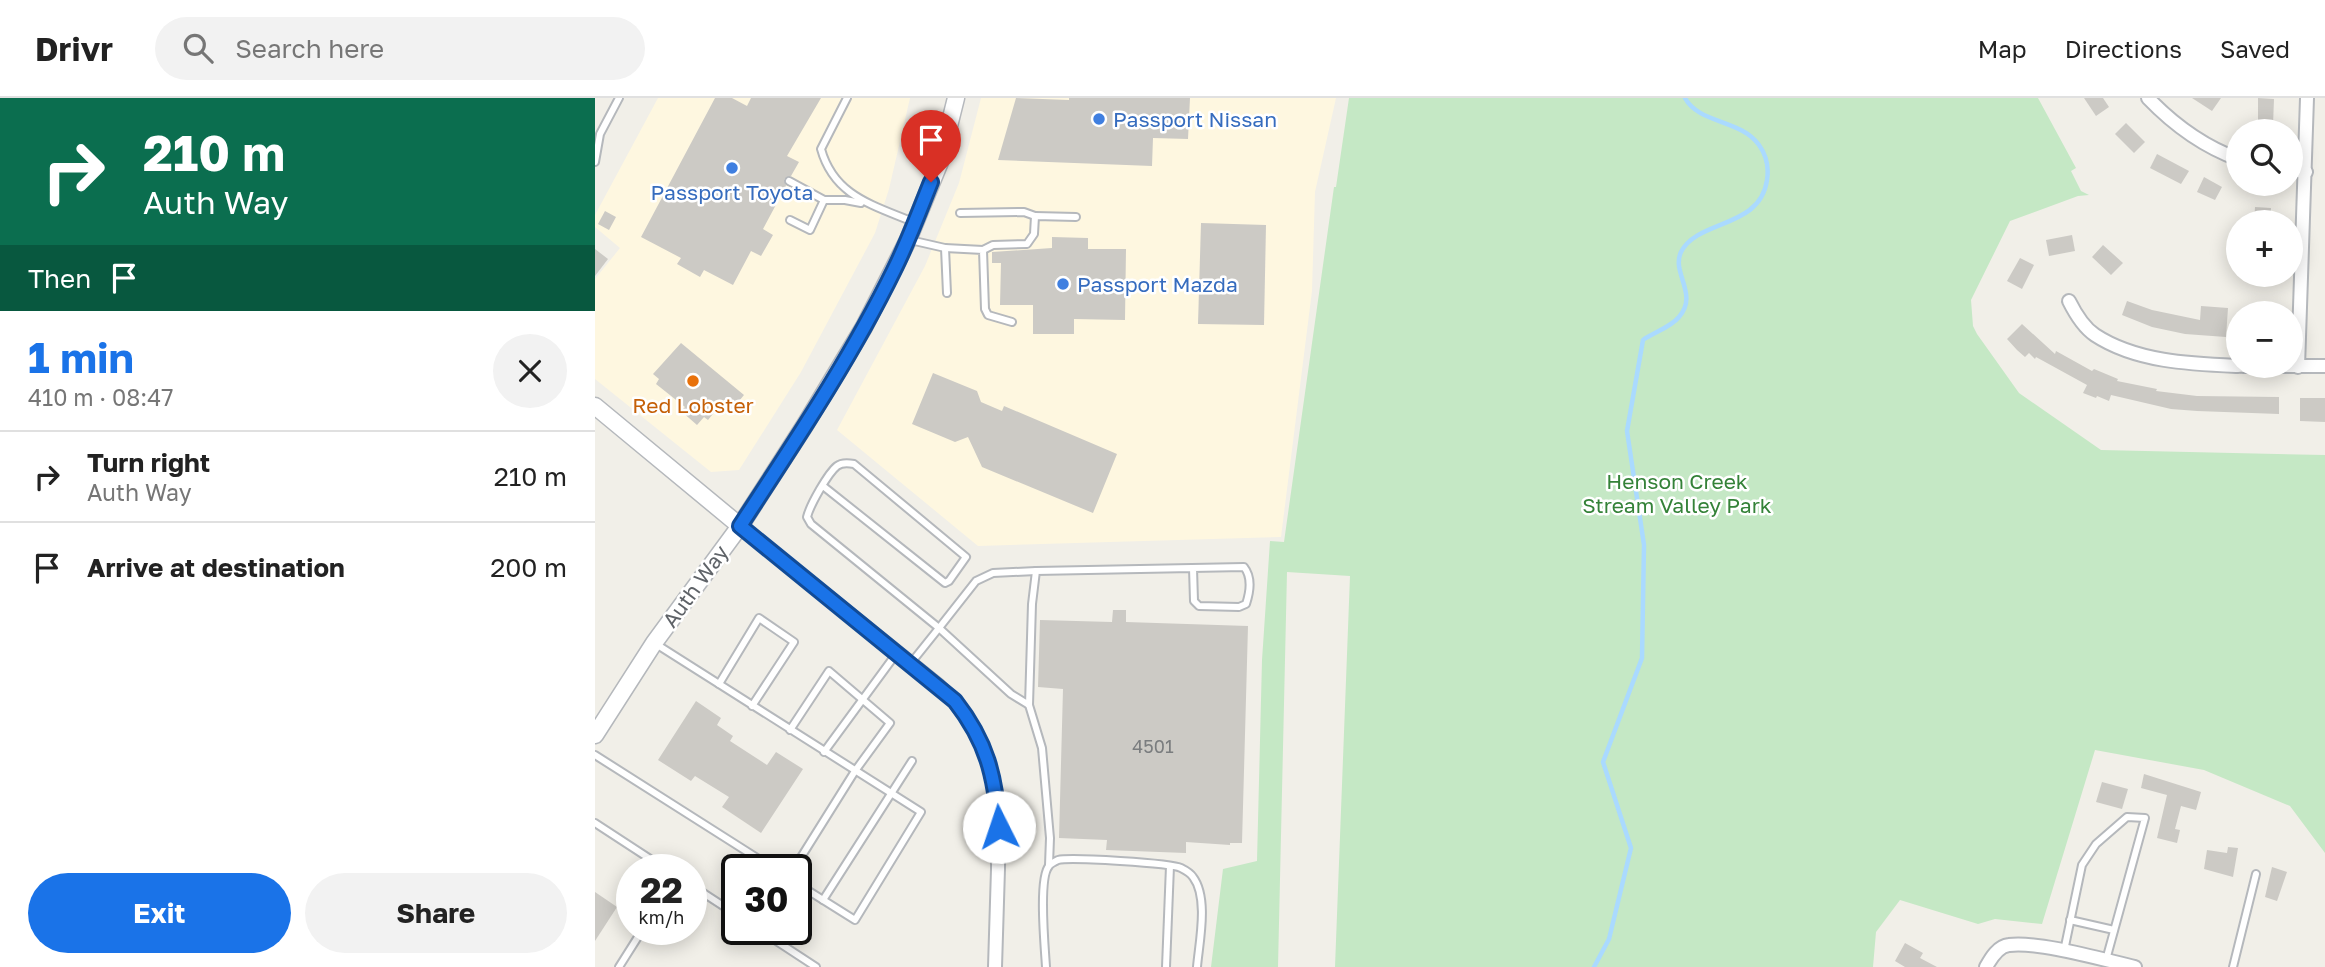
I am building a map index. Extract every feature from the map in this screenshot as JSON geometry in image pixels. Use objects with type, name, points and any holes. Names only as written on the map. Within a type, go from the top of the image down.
[{"type":"street","name":"Auth Way","points":[[595,735],[600,715],[740,526],[837,374],[908,240],[940,162],[957,98]]},
{"type":"street","points":[[2148,98],[2191,134],[2226,155]]},
{"type":"street","points":[[2301,301],[2307,98]]},
{"type":"street","points":[[2069,301],[2079,319],[2094,335],[2118,346],[2178,362],[2226,365]]},
{"type":"street","points":[[2303,367],[2325,366]]},
{"type":"street","points":[[595,406],[911,664],[955,701],[971,722],[991,766],[996,792],[999,827],[995,967]]},
{"type":"street","points":[[1986,967],[1994,954],[2009,944],[2064,951],[2135,967]]},
{"type":"lane","points":[[595,163],[600,134],[618,98]]},
{"type":"lane","points":[[847,98],[821,149],[825,164],[836,179],[863,203]]},
{"type":"lane","points":[[789,181],[824,200],[863,203],[915,222]]},
{"type":"lane","points":[[790,220],[810,230],[824,200]]},
{"type":"lane","points":[[960,213],[1024,212],[1035,216],[1076,217]]},
{"type":"lane","points":[[908,240],[945,248],[983,250],[993,245],[1027,244],[1034,234],[1035,216]]},
{"type":"lane","points":[[945,248],[947,293]]},
{"type":"lane","points":[[983,250],[985,309],[988,315],[1012,322]]},
{"type":"lane","points":[[823,486],[944,583],[949,581],[967,557],[854,464],[837,466],[823,486],[810,505],[807,517],[811,524],[939,628],[1011,694],[1029,705]]},
{"type":"lane","points":[[911,664],[976,581],[993,573],[1036,571],[1244,567],[1249,574],[1249,596],[1246,604],[1239,607],[1199,606],[1193,601],[1193,568]]},
{"type":"lane","points":[[1036,571],[1032,604],[1029,705],[1042,748],[1050,838],[1043,903],[1046,967]]},
{"type":"lane","points":[[719,684],[759,618],[793,642],[752,706]]},
{"type":"lane","points":[[654,643],[921,812],[855,920],[812,893]]},
{"type":"lane","points":[[824,752],[896,654]]},
{"type":"lane","points":[[790,730],[829,671],[890,723],[855,771],[803,854]]},
{"type":"lane","points":[[595,755],[751,854]]},
{"type":"lane","points":[[823,900],[912,761]]},
{"type":"lane","points":[[2064,951],[2082,865],[2096,844],[2127,817],[2145,818],[2106,960]]},
{"type":"lane","points":[[595,823],[642,854]]},
{"type":"lane","points":[[1049,865],[1057,860],[1088,859],[1179,867],[1192,876],[1198,886],[1202,904],[1197,967]]},
{"type":"lane","points":[[1166,967],[1170,866]]},
{"type":"lane","points":[[2233,967],[2256,874]]},
{"type":"lane","points":[[2070,920],[2114,930]]},
{"type":"lane","points":[[619,967],[633,945]]},
{"type":"lane","points":[[782,945],[816,967]]},
{"type":"shaded area","points":[[658,98],[910,98],[889,189],[875,233],[801,372],[739,470],[711,472],[595,379],[595,279],[620,248],[595,227],[595,215]]},
{"type":"shaded area","points":[[981,98],[1336,98],[1315,192],[1312,291],[1281,537],[978,546],[837,430],[925,266],[959,183]]},
{"type":"green space","name":"Henson Creek Stream Valley Park","points":[[1349,98],[2038,98],[2076,168],[2071,171],[2081,191],[2089,195],[2078,196],[2010,221],[1971,300],[1973,326],[2019,393],[2101,450],[2325,455],[2325,853],[2290,806],[2204,770],[2095,750],[2042,924],[1995,919],[1978,924],[1900,900],[1876,932],[1873,967],[1335,967],[1350,576],[1287,572],[1278,967],[1211,967],[1223,869],[1257,861],[1262,660],[1270,541],[1284,542]]},
{"type":"building","points":[[715,98],[732,98],[747,106],[751,98],[821,98],[787,156],[799,162],[791,176],[784,179],[786,186],[763,229],[773,235],[761,256],[751,251],[733,285],[704,270],[700,277],[677,264],[681,258],[641,237]]},
{"type":"building","name":"Passport Nissan","points":[[1016,98],[1190,98],[1188,139],[1153,138],[1152,166],[998,160]]},
{"type":"building","points":[[2084,98],[2103,98],[2109,107],[2096,116]]},
{"type":"building","points":[[2192,98],[2221,98],[2212,111]]},
{"type":"building","points":[[2258,98],[2274,99],[2273,119],[2258,119]]},
{"type":"building","points":[[2126,123],[2145,142],[2134,153],[2115,134]]},
{"type":"building","points":[[2157,154],[2189,171],[2181,184],[2150,168]]},
{"type":"building","points":[[2204,177],[2222,187],[2215,200],[2197,192]]},
{"type":"building","points":[[2255,207],[2271,208],[2271,210],[2255,210]]},
{"type":"building","points":[[605,211],[616,217],[609,230],[598,224]]},
{"type":"building","points":[[1201,223],[1266,225],[1264,325],[1198,324]]},
{"type":"building","points":[[2072,235],[2075,251],[2049,256],[2046,240]]},
{"type":"building","name":"Passport Mazda","points":[[1052,237],[1088,238],[1088,249],[1126,249],[1125,320],[1074,319],[1074,334],[1033,334],[1033,305],[1000,305],[1001,263],[992,263],[992,252],[1052,248]]},
{"type":"building","points":[[2103,245],[2123,263],[2111,275],[2092,257]]},
{"type":"building","points":[[595,249],[608,259],[595,276]]},
{"type":"building","points":[[2020,258],[2034,265],[2022,289],[2007,281]]},
{"type":"building","points":[[2127,301],[2152,310],[2200,320],[2201,306],[2226,308],[2226,337],[2185,334],[2152,327],[2122,315]]},
{"type":"building","points":[[2022,324],[2055,354],[2056,351],[2092,371],[2094,369],[2118,379],[2117,381],[2157,389],[2156,391],[2197,396],[2279,397],[2279,414],[2171,409],[2111,395],[2109,401],[2097,396],[2096,398],[2083,393],[2087,385],[2036,357],[2035,359],[2029,353],[2025,357],[2017,350],[2007,339]]},
{"type":"building","name":"Red Lobster","points":[[681,343],[744,395],[729,413],[720,405],[708,420],[704,417],[697,425],[681,411],[685,407],[656,384],[659,379],[653,374]]},
{"type":"building","points":[[933,373],[977,391],[981,402],[1002,411],[1004,406],[1117,454],[1093,513],[982,467],[968,437],[955,442],[912,424]]},
{"type":"building","points":[[2300,398],[2325,398],[2325,422],[2300,421]]},
{"type":"building","points":[[1113,610],[1126,610],[1126,622],[1248,626],[1242,843],[1230,845],[1186,842],[1186,853],[1106,850],[1107,840],[1059,838],[1063,689],[1038,687],[1040,620],[1112,622]]},
{"type":"building","points":[[696,701],[721,718],[717,725],[733,736],[730,741],[767,765],[776,752],[803,769],[761,833],[722,807],[729,797],[695,776],[691,781],[658,760]]},
{"type":"building","points":[[2144,774],[2201,792],[2196,810],[2181,806],[2175,829],[2180,830],[2177,843],[2157,838],[2167,795],[2141,788]]},
{"type":"building","points":[[2102,782],[2128,789],[2122,809],[2096,802]]},
{"type":"building","points":[[2228,847],[2238,848],[2233,877],[2204,869],[2207,850],[2227,853]]},
{"type":"building","points":[[2272,867],[2287,872],[2277,901],[2265,897]]},
{"type":"building","points":[[595,892],[616,909],[595,941]]},
{"type":"building","points":[[1905,943],[1923,953],[1920,958],[1937,967],[1905,967],[1895,961]]},
{"type":"waterway","points":[[1594,967],[1609,939],[1631,848],[1603,762],[1642,658],[1644,545],[1627,431],[1643,340],[1671,324],[1684,308],[1686,292],[1679,260],[1689,241],[1741,216],[1753,207],[1762,196],[1768,175],[1764,153],[1751,137],[1700,113],[1685,98]]},
{"type":"place","name":"Passport Nissan","points":[[1099,119]]},
{"type":"place","name":"Passport Toyota","points":[[732,168]]},
{"type":"place","name":"Passport Mazda","points":[[1063,284]]},
{"type":"place","name":"Red Lobster","points":[[693,381]]},
{"type":"route","points":[[931,182],[908,240],[864,327],[740,526],[955,701],[971,722],[991,766],[999,827]]}]
